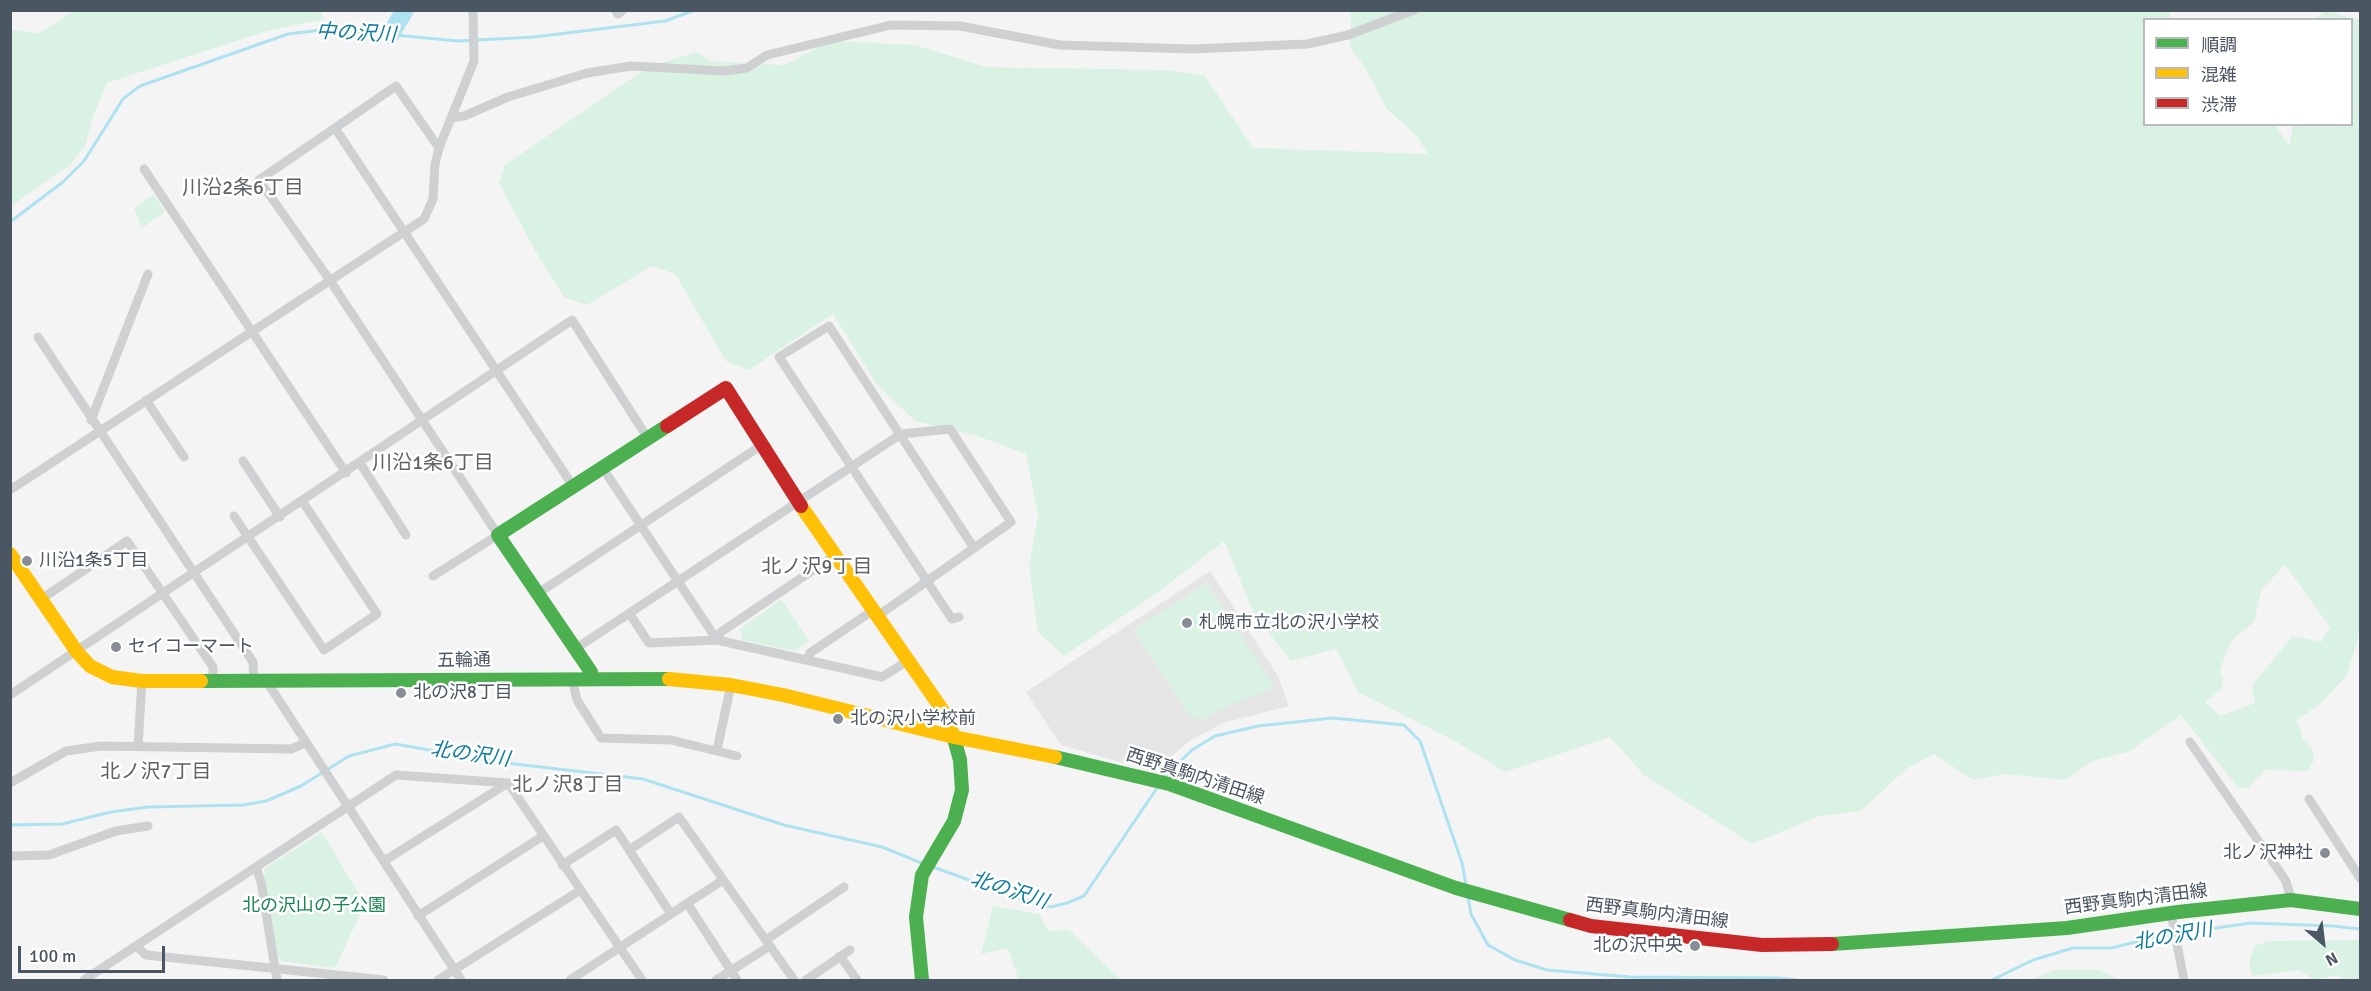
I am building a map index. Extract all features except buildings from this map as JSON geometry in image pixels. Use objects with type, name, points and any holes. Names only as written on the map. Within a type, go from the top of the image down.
[{"type":"main road","points":[[591,679],[591,672],[498,535],[726,388],[799,503],[837,554],[948,718],[960,759],[962,790],[954,821],[922,875],[916,917],[922,981]]},
{"type":"main road","name":"五輪通","points":[[10,554],[77,652],[90,666],[112,677],[142,681],[261,682],[670,679],[731,685],[783,695],[973,740]]},
{"type":"main road","name":"西野真駒内清田線","points":[[973,740],[1078,761],[1169,784],[1456,888],[1591,926],[1762,945],[1858,943],[2172,919],[2291,900],[2360,907]]},
{"type":"street","points":[[10,490],[329,279],[424,219],[433,199],[435,164],[439,147],[474,61],[476,37],[473,10]]},
{"type":"street","points":[[615,10],[618,14],[624,10]]},
{"type":"street","points":[[452,118],[464,116],[508,97],[587,73],[631,66],[724,71],[747,68],[767,55],[891,25],[960,26],[1060,45],[1203,49],[1307,44],[1348,35],[1400,13],[1414,10]]},
{"type":"street","points":[[433,576],[498,535],[329,279],[260,180],[396,87],[439,147]]},
{"type":"street","points":[[334,128],[573,486]]},
{"type":"street","points":[[144,169],[346,473]]},
{"type":"street","points":[[91,420],[148,274]]},
{"type":"street","points":[[10,695],[164,595],[572,320],[647,437]]},
{"type":"street","points":[[959,617],[952,619],[779,357],[829,326],[974,548]]},
{"type":"street","points":[[38,338],[193,575],[253,662],[261,682],[348,805],[461,981]]},
{"type":"street","points":[[146,400],[184,457]]},
{"type":"street","points":[[575,649],[901,434],[950,429],[1011,522],[928,581],[810,653],[807,660]]},
{"type":"street","points":[[537,594],[762,445]]},
{"type":"street","points":[[243,461],[280,517]]},
{"type":"street","points":[[360,463],[406,535]]},
{"type":"street","points":[[602,466],[717,640]]},
{"type":"street","points":[[234,516],[324,650],[377,614],[303,502]]},
{"type":"street","points":[[40,600],[127,541],[213,667],[213,681]]},
{"type":"street","points":[[717,640],[721,632],[837,554]]},
{"type":"street","points":[[629,613],[649,642],[717,640],[882,677],[909,660]]},
{"type":"street","points":[[572,679],[577,700],[601,738],[671,740],[737,756]]},
{"type":"street","points":[[138,746],[142,681]]},
{"type":"street","points":[[717,750],[731,685]]},
{"type":"street","points":[[2190,742],[2286,881],[2291,900]]},
{"type":"street","points":[[10,783],[66,751],[101,746],[291,749],[305,743]]},
{"type":"street","points":[[84,981],[396,775],[508,783]]},
{"type":"street","points":[[508,783],[642,981]]},
{"type":"street","points":[[384,861],[508,783]]},
{"type":"street","points":[[2309,799],[2361,878]]},
{"type":"street","points":[[629,850],[679,817],[794,981]]},
{"type":"street","points":[[10,856],[49,855],[116,831],[148,826]]},
{"type":"street","points":[[562,865],[616,830],[671,914]]},
{"type":"street","points":[[418,916],[543,836]]},
{"type":"street","points":[[256,867],[261,882],[277,981]]},
{"type":"street","points":[[570,981],[723,880]]},
{"type":"street","points":[[716,981],[844,887]]},
{"type":"street","points":[[438,981],[579,891]]},
{"type":"street","points":[[687,903],[737,981]]},
{"type":"street","points":[[2172,919],[2184,981]]},
{"type":"street","points":[[136,946],[146,955],[384,981]]},
{"type":"street","points":[[806,981],[850,950]]},
{"type":"street","points":[[840,956],[857,981]]},
{"type":"shaded area","name":"札幌市立北の沢小学校","points":[[1210,571],[1278,676],[1289,706],[1223,723],[1188,742],[1158,773],[1061,745],[1026,692]]},
{"type":"green space","points":[[320,10],[325,19],[266,31],[107,83],[92,119],[86,144],[70,165],[11,206],[11,30],[39,33],[74,11]]},
{"type":"green space","points":[[1351,10],[2169,11],[2170,18],[2143,18],[2143,126],[2276,126],[2289,146],[2293,126],[2353,126],[2353,18],[2360,20],[2360,631],[2347,675],[2320,704],[2297,720],[2303,739],[2312,747],[2314,760],[2308,771],[2265,770],[2249,787],[2238,788],[2181,715],[2130,751],[2093,761],[2065,780],[2005,774],[1973,780],[1934,754],[1906,769],[1861,811],[1819,816],[1752,844],[1644,775],[1610,737],[1505,772],[1455,741],[1358,692],[1336,649],[1291,661],[1254,614],[1224,541],[1157,593],[1064,656],[1038,632],[1029,567],[1038,515],[1026,454],[978,436],[915,421],[877,385],[833,314],[749,370],[726,361],[675,274],[652,266],[587,305],[564,297],[536,252],[499,183],[505,165],[648,67],[697,52],[710,61],[785,65],[830,41],[915,45],[986,67],[1167,70],[1205,76],[1253,148],[1428,154],[1416,135],[1387,109],[1364,66],[1350,48]],"holes":[[[2285,565],[2330,627],[2321,642],[2293,636],[2252,685],[2255,703],[2220,716],[2205,702],[2221,689],[2223,680],[2220,670],[2231,641],[2254,622],[2261,590]]]},
{"type":"green space","points":[[2325,11],[2352,18],[2317,18]]},
{"type":"green space","points":[[154,194],[165,212],[142,228],[134,208]]},
{"type":"green space","points":[[1207,583],[1275,688],[1229,705],[1203,720],[1189,715],[1133,630]]},
{"type":"green space","points":[[781,599],[809,641],[794,651],[742,640],[740,629]]},
{"type":"green space","name":"北の沢山の子公園","points":[[322,832],[365,904],[335,968],[281,961],[276,954],[264,875],[265,868]]},
{"type":"green space","points":[[993,906],[1039,914],[1048,931],[1069,930],[1121,980],[1019,980],[1008,948],[981,954]]},
{"type":"green space","points":[[2360,940],[2360,980],[2343,980],[2339,975],[2314,980],[2300,970],[2252,976],[2249,963],[2254,946],[2269,941]]},
{"type":"green space","points":[[2054,970],[2099,970],[2119,980],[2030,980]]},
{"type":"waterway","points":[[390,35],[405,10]]},
{"type":"waterway","name":"中の沢川","points":[[10,222],[63,182],[84,161],[123,99],[140,86],[288,34],[330,29],[458,41],[534,37],[665,21],[695,10]]},
{"type":"waterway","name":"北の沢川","points":[[1164,777],[1192,750],[1215,736],[1258,726],[1333,718],[1404,725],[1420,741],[1462,863],[1466,885]]},
{"type":"waterway","name":"北の沢川","points":[[10,825],[62,824],[111,812],[148,807],[243,805],[266,801],[301,786],[349,756],[395,744],[498,762],[643,779],[784,825],[882,847],[924,864]]},
{"type":"waterway","name":"北の沢川","points":[[933,867],[1039,905],[1051,907],[1067,903],[1084,896],[1159,785]]},
{"type":"waterway","name":"北の沢川","points":[[1468,897],[1471,914],[1488,945],[1515,960],[1547,970],[1630,977],[1797,980]]},
{"type":"waterway","name":"北の沢川","points":[[1992,980],[2033,960],[2073,948],[2111,948],[2160,936],[2251,923],[2360,929]]},
{"type":"traffic: fast","points":[[591,679],[591,672],[498,535],[667,426]]},
{"type":"traffic: fast","points":[[201,681],[669,679]]},
{"type":"traffic: fast","points":[[922,980],[916,917],[922,875],[954,821],[962,790],[960,760],[953,735]]},
{"type":"traffic: fast","points":[[1055,757],[1169,784],[1456,888],[1570,920]]},
{"type":"traffic: fast","points":[[1832,944],[2067,928],[2178,912],[2291,900],[2360,909]]},
{"type":"traffic: slow","points":[[801,506],[948,718],[953,735]]},
{"type":"traffic: slow","points":[[10,554],[77,652],[90,666],[112,677],[142,681],[201,681]]},
{"type":"traffic: slow","points":[[669,679],[731,685],[783,695],[954,737],[1055,757]]},
{"type":"traffic: jam","points":[[667,426],[726,388],[801,506]]},
{"type":"traffic: jam","points":[[1570,920],[1591,926],[1762,945],[1832,944]]},
{"type":"place","name":"川沿1条5丁目","points":[[27,561]]},
{"type":"place","name":"札幌市立北の沢小学校","points":[[1187,623]]},
{"type":"place","name":"セイコーマート","points":[[116,647]]},
{"type":"place","name":"北の沢8丁目","points":[[401,693]]},
{"type":"place","name":"北の沢小学校前","points":[[838,719]]},
{"type":"place","name":"北ノ沢神社","points":[[2325,853]]},
{"type":"place","name":"北の沢中央","points":[[1695,946]]},
{"type":"district","name":"川沿2条6丁目","points":[[243,189]]},
{"type":"district","name":"川沿1条6丁目","points":[[433,464]]},
{"type":"district","name":"北ノ沢9丁目","points":[[817,568]]},
{"type":"district","name":"北ノ沢7丁目","points":[[156,773]]},
{"type":"district","name":"北ノ沢8丁目","points":[[568,786]]}]
